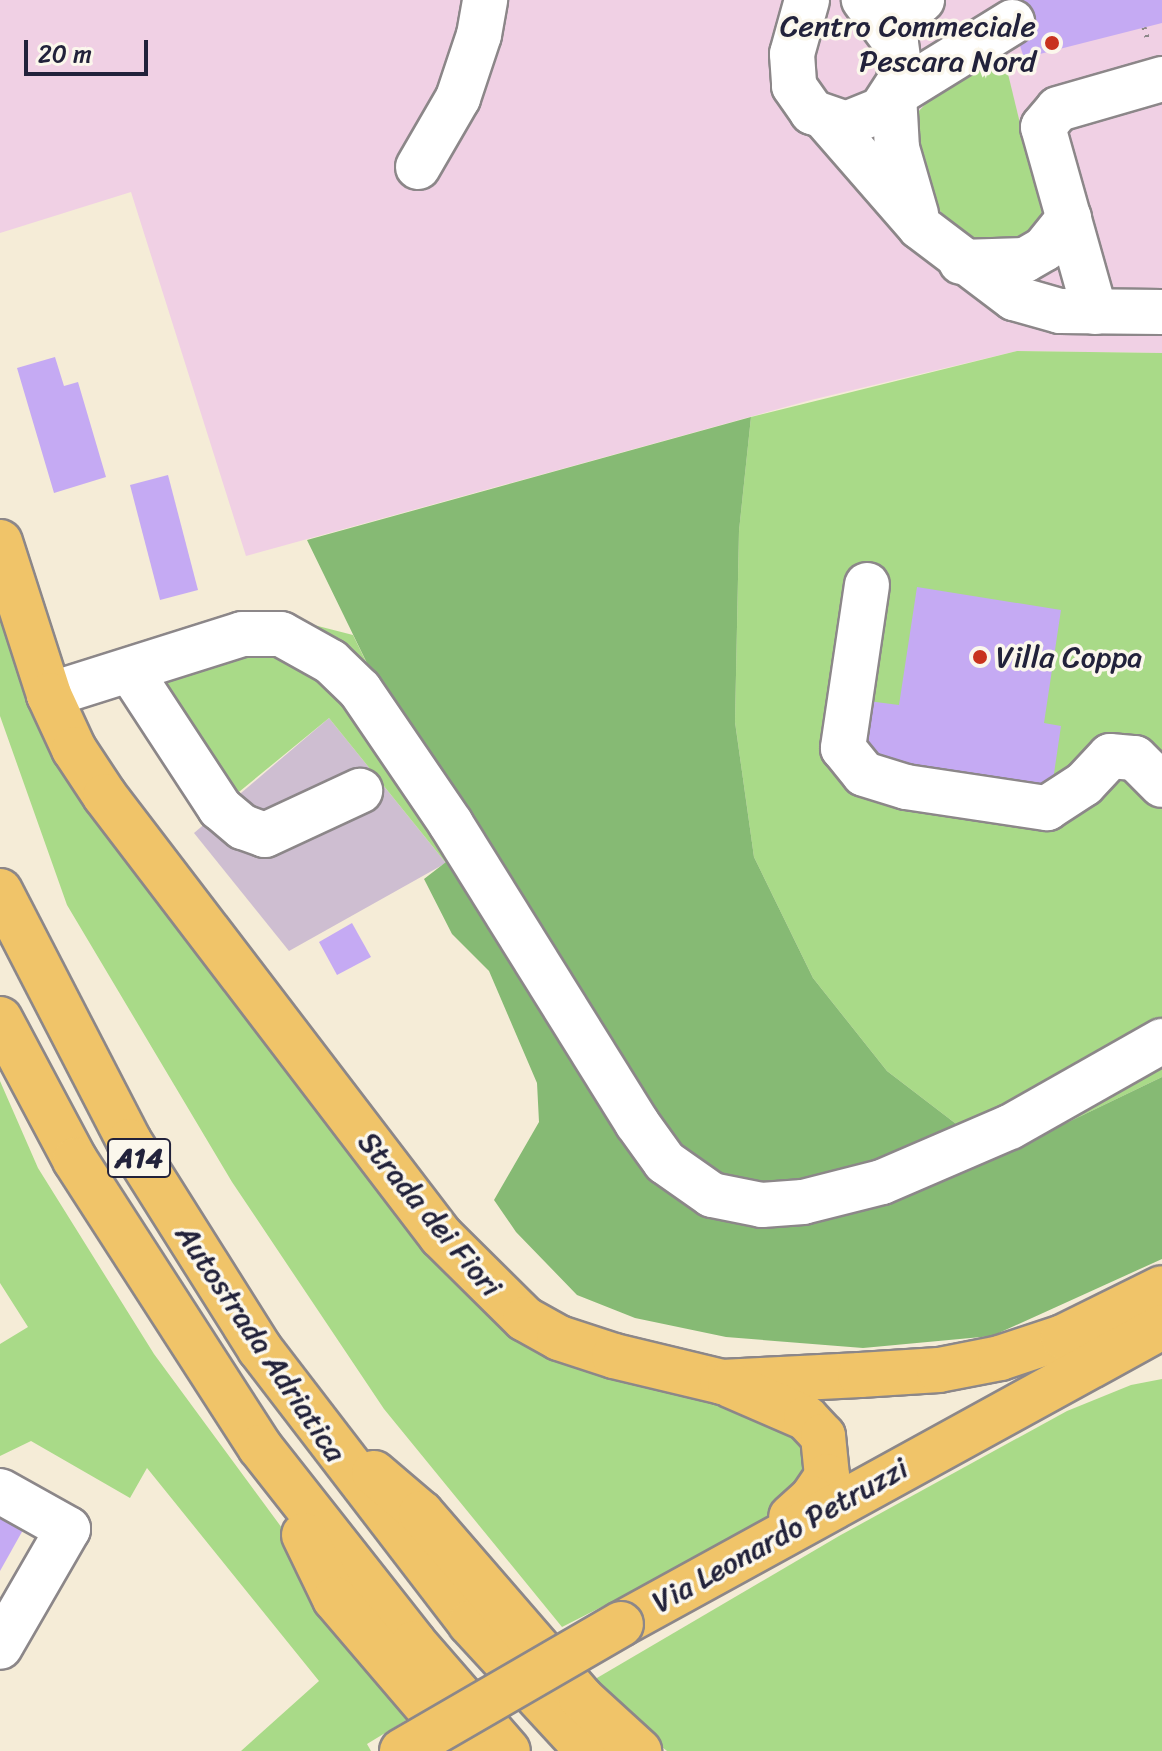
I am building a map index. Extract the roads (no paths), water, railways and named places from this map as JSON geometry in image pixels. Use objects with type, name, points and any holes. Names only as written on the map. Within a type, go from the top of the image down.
[{"type":"main road","name":"Strada dei Fiori","points":[[0,542],[49,695],[74,749],[105,796],[441,1236],[498,1298],[559,1338],[722,1382],[939,1370],[1000,1358],[1102,1320],[1162,1288]]},
{"type":"main road","name":"Autostrada Adriatica","points":[[0,891],[129,1141],[303,1411],[470,1623],[588,1751]]},
{"type":"main road","name":"Autostrada Adriatica","points":[[0,1019],[75,1160],[260,1447],[404,1631],[508,1751]]},
{"type":"main road","name":"Via Leonardo Petruzzi","points":[[402,1751],[766,1540],[1162,1327]]},
{"type":"main road","points":[[722,1382],[806,1418],[826,1445],[829,1461],[822,1487],[766,1540]]},
{"type":"main road","points":[[303,1411],[421,1513],[512,1624],[581,1698],[639,1751]]},
{"type":"main road","points":[[260,1447],[335,1599],[465,1751]]},
{"type":"lane","points":[[418,167],[458,98],[479,35],[485,0]]},
{"type":"lane","points":[[807,0],[790,70],[801,101],[827,120],[920,227],[961,262],[1031,306],[1095,312],[1162,312]]},
{"type":"lane","points":[[870,7],[904,14],[922,0]]},
{"type":"lane","points":[[870,7],[899,51],[902,70],[894,95],[897,148],[920,227]]},
{"type":"lane","points":[[827,120],[865,120],[894,95],[1012,22]]},
{"type":"lane","points":[[1095,312],[1043,127],[1058,109],[1162,79]]},
{"type":"lane","points":[[961,262],[1025,260],[1044,249],[1069,218]]},
{"type":"lane","points":[[867,585],[843,748],[864,774],[906,787],[1047,808],[1084,784],[1110,756],[1135,758],[1162,785]]},
{"type":"lane","points":[[49,695],[131,672],[242,634],[281,634],[331,662],[360,690],[451,824],[637,1123],[665,1162],[712,1195],[762,1205],[790,1203],[882,1182],[1010,1127],[1162,1041]]},
{"type":"lane","points":[[131,672],[220,808],[243,827],[265,835],[360,791]]},
{"type":"lane","points":[[0,1491],[68,1529],[0,1647]]},
{"type":"place","name":"Centro Commeciale Pescara Nord","points":[[1052,43]]},
{"type":"place","name":"Villa Coppa","points":[[980,657]]}]
